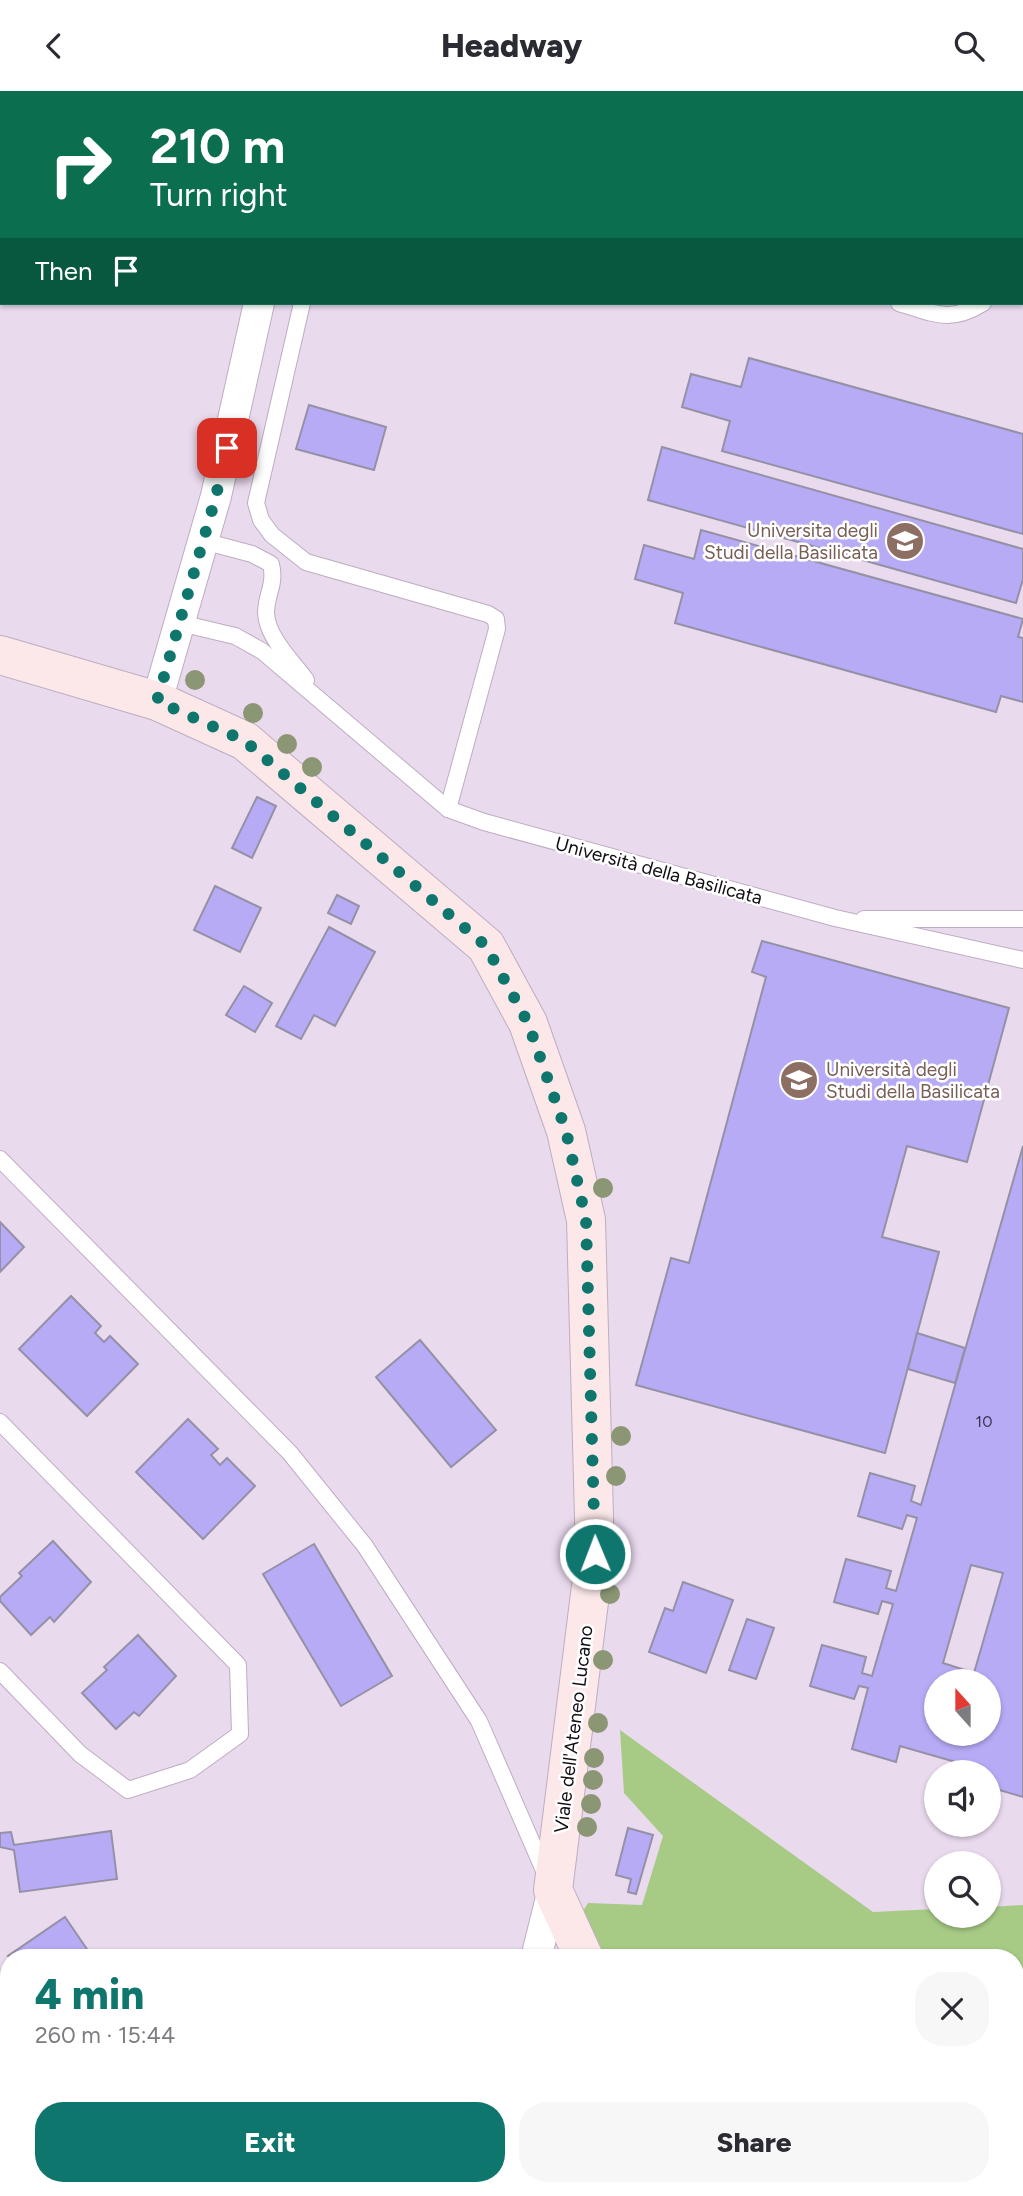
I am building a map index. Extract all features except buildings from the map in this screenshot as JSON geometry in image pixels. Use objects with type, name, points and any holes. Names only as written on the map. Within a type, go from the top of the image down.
[{"type":"street","points":[[157,701],[216,496],[259,305]]},
{"type":"street","name":"Viale dell'Ateneo Lucano","points":[[0,655],[157,701],[245,741],[486,946],[528,1023],[566,1131],[586,1220],[595,1554],[553,1890]]},
{"type":"street","points":[[538,1949],[553,1890]]},
{"type":"street","points":[[553,1890],[580,1949]]},
{"type":"lane","points":[[180,623],[235,636],[262,651],[447,809],[497,629],[496,619],[488,614],[306,562],[272,535],[261,520],[256,503],[302,305]]},
{"type":"lane","points":[[906,305],[941,315],[964,314],[980,305]]},
{"type":"lane","points":[[203,541],[252,554],[271,564],[275,580],[266,611],[268,627],[317,696]]},
{"type":"lane","name":"Università della Basilicata","points":[[447,809],[484,822],[835,919],[1023,960]]},
{"type":"lane","name":"Università della Basilicata","points":[[835,919],[1023,919]]},
{"type":"lane","points":[[0,1159],[290,1453],[365,1546],[479,1721],[553,1890]]},
{"type":"lane","points":[[0,1422],[238,1665],[240,1734],[190,1770],[128,1790],[80,1754],[0,1671]]},
{"type":"green space","points":[[620,1730],[873,1912],[924,1910],[924,1928],[1001,1928],[1001,1906],[1023,1905],[1023,1949],[561,1949],[588,1903],[642,1905],[663,1836],[624,1793]]},
{"type":"place","name":"Universita degli Studi della Basilicata","points":[[905,541]]},
{"type":"place","name":"Università degli Studi della Basilicata","points":[[799,1080]]},
{"type":"route","points":[[227,448],[216,496],[157,701],[245,741],[486,946],[528,1023],[566,1131],[586,1220],[595,1554]]}]
